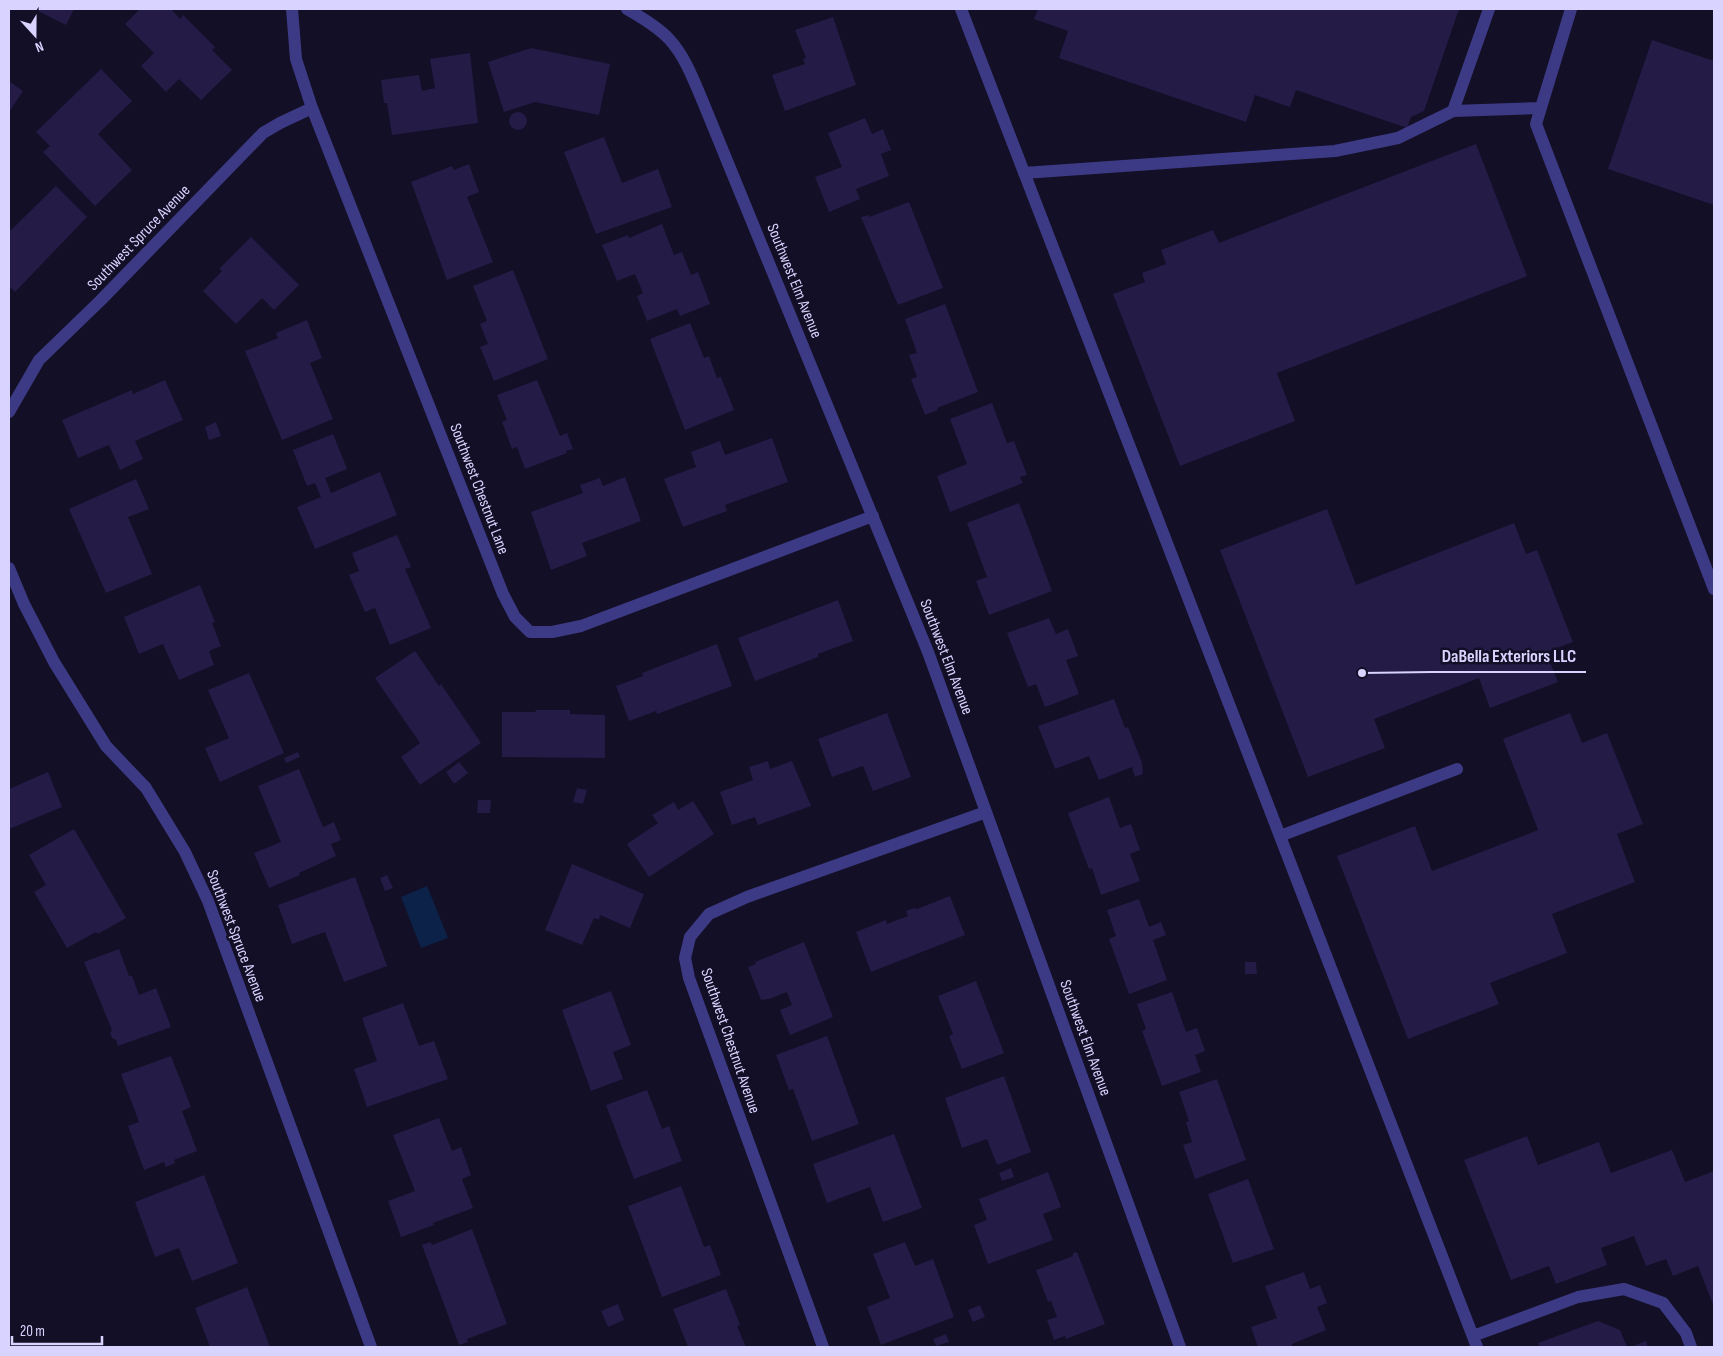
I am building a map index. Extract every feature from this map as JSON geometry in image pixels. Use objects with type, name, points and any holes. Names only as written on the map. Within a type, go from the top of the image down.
[{"type":"street","name":"Southwest Chestnut Lane","points":[[292,9],[296,59],[312,108],[503,594],[515,617],[530,632],[552,632],[580,626],[874,516]]},
{"type":"street","name":"Southwest Elm Avenue","points":[[627,9],[639,15],[669,39],[688,67],[874,516],[928,652],[1180,1347]]},
{"type":"street","points":[[961,9],[1475,1342],[1578,1297],[1624,1289],[1663,1303],[1686,1333],[1691,1347]]},
{"type":"street","points":[[1453,111],[1489,9]]},
{"type":"street","points":[[1570,9],[1536,124],[1714,589]]},
{"type":"street","name":"Southwest Spruce Avenue","points":[[9,412],[40,360],[263,134],[280,123],[312,108]]},
{"type":"street","points":[[1024,173],[1335,151],[1398,138],[1453,111],[1540,108]]},
{"type":"street","name":"Southwest Spruce Avenue","points":[[9,568],[24,604],[54,662],[106,746],[146,788],[185,852],[208,901],[371,1347]]},
{"type":"street","points":[[1280,836],[1457,769]]},
{"type":"street","name":"Southwest Chestnut Avenue","points":[[824,1347],[689,978],[684,958],[690,937],[709,914],[747,897],[986,812]]},
{"type":"water","points":[[427,886],[448,938],[421,948],[401,897]]},
{"type":"building","points":[[34,9],[74,9],[66,25]]},
{"type":"building","points":[[140,9],[171,9],[180,19],[183,15],[215,47],[212,50],[232,70],[201,100],[179,79],[166,92],[141,66],[154,53],[125,24]]},
{"type":"building","points":[[1038,9],[1459,9],[1424,111],[1411,117],[1407,128],[1296,90],[1290,107],[1255,95],[1246,122],[1059,58],[1068,31],[1034,19]]},
{"type":"building","points":[[833,17],[856,85],[785,111],[772,75],[805,64],[803,59],[806,58],[795,30]]},
{"type":"building","points":[[1652,40],[1714,61],[1714,205],[1608,169]]},
{"type":"building","points":[[531,48],[610,64],[599,115],[535,102],[504,112],[488,62]]},
{"type":"building","points":[[470,53],[478,123],[392,135],[387,103],[384,103],[381,80],[419,75],[422,91],[435,88],[430,59]]},
{"type":"building","points":[[101,69],[132,101],[98,134],[132,170],[95,206],[43,152],[50,146],[36,132]]},
{"type":"building","points":[[9,81],[23,91],[9,112]]},
{"type":"building","points":[[518,112],[524,115],[527,121],[524,127],[518,130],[512,127],[509,121],[512,115]]},
{"type":"building","points":[[865,118],[872,134],[883,129],[891,150],[881,154],[889,176],[856,189],[860,199],[829,212],[815,177],[842,167],[828,133]]},
{"type":"building","points":[[604,137],[622,183],[658,169],[672,207],[596,234],[564,152]]},
{"type":"building","points":[[1476,144],[1527,276],[1277,373],[1295,421],[1180,466],[1113,294],[1145,282],[1142,273],[1166,264],[1161,250],[1213,230],[1219,243]]},
{"type":"building","points":[[469,164],[479,192],[467,197],[493,262],[447,280],[411,182],[452,166],[454,170]]},
{"type":"building","points":[[56,186],[87,217],[15,292],[9,286],[9,232]]},
{"type":"building","points":[[909,202],[943,288],[898,305],[861,217],[869,215],[869,217]]},
{"type":"building","points":[[662,224],[674,255],[682,252],[691,275],[698,272],[710,304],[680,316],[677,309],[647,321],[637,296],[643,293],[635,274],[617,281],[602,245],[628,235],[629,238]]},
{"type":"building","points":[[251,237],[299,285],[274,310],[262,298],[236,324],[203,291],[222,271],[219,269]]},
{"type":"building","points":[[513,270],[548,359],[494,381],[480,347],[488,344],[480,324],[487,321],[473,286]]},
{"type":"building","points":[[945,304],[978,392],[937,408],[938,410],[925,415],[911,379],[917,377],[909,355],[917,353],[905,319]]},
{"type":"building","points":[[307,320],[322,358],[310,363],[333,419],[282,440],[245,351],[278,338],[276,333]]},
{"type":"building","points":[[690,323],[704,358],[709,356],[717,378],[721,377],[734,410],[685,430],[650,339]]},
{"type":"building","points":[[165,380],[183,420],[135,441],[143,459],[120,470],[109,445],[78,458],[62,420],[132,390],[133,394]]},
{"type":"building","points":[[537,380],[560,436],[567,433],[573,449],[525,469],[517,447],[512,449],[502,422],[507,420],[497,395]]},
{"type":"building","points":[[992,403],[1007,443],[1014,441],[1027,475],[1020,477],[1023,483],[950,512],[937,476],[967,464],[950,419]]},
{"type":"building","points":[[216,422],[221,436],[209,440],[205,427]]},
{"type":"building","points":[[333,434],[347,469],[325,478],[331,493],[380,472],[397,515],[315,549],[297,507],[321,497],[315,483],[307,486],[293,450]]},
{"type":"building","points":[[772,438],[788,482],[725,505],[727,511],[683,527],[664,479],[696,467],[691,452],[720,441],[725,455]]},
{"type":"building","points":[[625,477],[641,521],[582,543],[587,556],[551,570],[531,512],[583,493],[580,485],[600,478],[603,486]]},
{"type":"building","points":[[136,479],[149,509],[128,517],[152,574],[106,593],[69,509]]},
{"type":"building","points":[[1019,503],[1052,591],[989,615],[976,581],[987,577],[967,523]]},
{"type":"building","points":[[1327,509],[1356,585],[1514,523],[1526,554],[1537,550],[1573,642],[1546,652],[1558,682],[1490,708],[1479,678],[1374,719],[1385,748],[1308,777],[1220,550]]},
{"type":"building","points":[[397,535],[411,567],[405,569],[431,628],[390,645],[375,608],[365,612],[349,575],[359,571],[352,553]]},
{"type":"building","points":[[200,585],[215,622],[212,623],[221,646],[209,651],[214,665],[179,680],[163,644],[139,654],[124,617]]},
{"type":"building","points":[[838,600],[853,641],[818,654],[818,657],[755,681],[738,638]]},
{"type":"building","points":[[1049,618],[1056,634],[1068,629],[1078,656],[1066,660],[1079,694],[1045,707],[1036,684],[1028,687],[1007,633]]},
{"type":"building","points":[[717,644],[732,686],[657,714],[656,711],[629,721],[616,686],[643,676],[642,673]]},
{"type":"building","points":[[415,651],[439,686],[441,684],[481,743],[420,785],[401,757],[420,743],[375,678]]},
{"type":"building","points":[[249,673],[284,753],[220,782],[205,748],[229,738],[208,690]]},
{"type":"building","points":[[1114,699],[1125,728],[1128,727],[1142,763],[1143,774],[1135,777],[1132,767],[1099,780],[1089,756],[1055,769],[1038,726]]},
{"type":"building","points":[[535,710],[570,710],[570,714],[605,715],[605,758],[502,757],[502,712],[536,712]]},
{"type":"building","points":[[887,713],[911,777],[873,791],[863,766],[832,777],[818,739]]},
{"type":"building","points":[[1570,713],[1582,743],[1607,733],[1643,824],[1617,834],[1635,882],[1552,914],[1567,953],[1490,983],[1499,1004],[1408,1039],[1337,856],[1415,826],[1432,871],[1538,830],[1503,739]]},
{"type":"building","points":[[298,752],[300,757],[286,763],[284,758]]},
{"type":"building","points":[[768,761],[770,769],[792,761],[811,806],[758,825],[755,817],[732,825],[720,792],[753,780],[749,767]]},
{"type":"building","points":[[459,762],[468,773],[454,784],[446,772]]},
{"type":"building","points":[[299,769],[323,827],[334,822],[341,840],[331,844],[336,856],[299,873],[300,875],[269,888],[254,853],[281,842],[258,786]]},
{"type":"building","points":[[48,772],[62,807],[9,829],[9,789]]},
{"type":"building","points":[[577,788],[587,790],[583,804],[573,802]]},
{"type":"building","points":[[1109,797],[1120,828],[1131,824],[1140,850],[1130,854],[1140,881],[1101,895],[1092,868],[1089,869],[1068,813]]},
{"type":"building","points":[[478,800],[491,800],[490,813],[477,813]]},
{"type":"building","points":[[693,801],[714,834],[649,877],[627,844],[658,823],[652,815],[674,802],[678,810]]},
{"type":"building","points":[[74,829],[126,918],[98,934],[96,932],[67,948],[34,892],[46,885],[29,855]]},
{"type":"building","points":[[572,864],[644,894],[630,928],[600,915],[599,920],[594,918],[582,945],[545,930]]},
{"type":"building","points":[[387,875],[393,888],[385,891],[380,878]]},
{"type":"building","points":[[355,877],[387,966],[344,982],[325,932],[292,944],[278,905]]},
{"type":"building","points":[[950,896],[965,935],[871,972],[856,932],[886,920],[887,924],[908,916],[906,911],[914,908],[917,909]]},
{"type":"building","points":[[1139,899],[1149,927],[1161,922],[1166,935],[1153,940],[1167,980],[1129,994],[1109,939],[1116,936],[1107,910]]},
{"type":"building","points":[[804,942],[833,1017],[790,1035],[780,1010],[792,1005],[787,992],[761,1000],[748,967],[756,964],[755,962]]},
{"type":"building","points":[[119,949],[129,976],[132,976],[139,995],[156,988],[171,1027],[118,1046],[116,1040],[112,1038],[110,1033],[112,1030],[84,962]]},
{"type":"building","points":[[1245,962],[1256,962],[1257,974],[1245,974]]},
{"type":"building","points":[[976,981],[1004,1053],[962,1069],[949,1036],[953,1034],[938,996]]},
{"type":"building","points":[[611,991],[631,1045],[613,1052],[623,1079],[591,1091],[562,1010]]},
{"type":"building","points":[[1172,992],[1186,1032],[1197,1028],[1205,1051],[1195,1055],[1201,1072],[1162,1086],[1142,1031],[1146,1029],[1137,1004]]},
{"type":"building","points":[[403,1003],[419,1046],[434,1041],[448,1079],[367,1107],[354,1069],[377,1061],[362,1018]]},
{"type":"building","points":[[827,1036],[859,1124],[812,1141],[793,1089],[789,1090],[776,1055]]},
{"type":"building","points":[[171,1056],[191,1107],[182,1111],[197,1151],[174,1160],[175,1163],[166,1167],[164,1162],[144,1170],[128,1126],[139,1122],[121,1074]]},
{"type":"building","points":[[1004,1076],[1031,1152],[997,1165],[987,1139],[962,1148],[945,1098]]},
{"type":"building","points":[[1217,1079],[1246,1160],[1195,1179],[1183,1145],[1192,1142],[1186,1122],[1189,1121],[1179,1092]]},
{"type":"building","points":[[647,1090],[662,1129],[669,1126],[682,1161],[634,1179],[606,1105]]},
{"type":"building","points":[[439,1118],[452,1151],[461,1147],[471,1175],[462,1179],[473,1208],[401,1237],[388,1201],[415,1191],[393,1135]]},
{"type":"building","points":[[894,1134],[922,1208],[883,1222],[870,1187],[827,1203],[813,1164]]},
{"type":"building","points":[[1527,1136],[1538,1165],[1599,1142],[1611,1173],[1672,1150],[1685,1182],[1714,1171],[1714,1307],[1698,1266],[1673,1276],[1666,1259],[1646,1266],[1634,1236],[1601,1248],[1607,1265],[1556,1284],[1549,1266],[1511,1280],[1464,1160]]},
{"type":"building","points":[[1011,1168],[1014,1177],[1002,1181],[999,1173]]},
{"type":"building","points":[[1048,1172],[1061,1207],[1043,1214],[1053,1240],[988,1264],[974,1225],[987,1220],[979,1199]]},
{"type":"building","points":[[204,1175],[238,1263],[192,1281],[179,1248],[155,1257],[135,1202]]},
{"type":"building","points":[[1248,1179],[1274,1249],[1233,1263],[1208,1194]]},
{"type":"building","points":[[681,1186],[704,1247],[710,1245],[721,1275],[662,1297],[628,1206]]},
{"type":"building","points":[[472,1229],[507,1324],[467,1339],[468,1342],[459,1345],[422,1245],[430,1242],[432,1245]]},
{"type":"building","points":[[905,1242],[915,1266],[933,1259],[954,1317],[881,1345],[867,1307],[890,1298],[873,1254]]},
{"type":"building","points":[[1077,1252],[1105,1324],[1066,1339],[1065,1336],[1054,1340],[1047,1320],[1057,1317],[1051,1301],[1048,1302],[1036,1270],[1073,1256],[1073,1253]]},
{"type":"building","points":[[1304,1272],[1310,1289],[1320,1285],[1327,1303],[1317,1307],[1326,1330],[1292,1344],[1293,1347],[1258,1347],[1251,1327],[1277,1318],[1265,1286]]},
{"type":"building","points":[[247,1287],[270,1347],[210,1347],[195,1308]]},
{"type":"building","points":[[726,1289],[740,1325],[737,1326],[746,1347],[688,1347],[673,1309]]},
{"type":"building","points":[[618,1304],[624,1320],[608,1327],[601,1311]]},
{"type":"building","points":[[980,1305],[985,1317],[973,1322],[968,1310]]},
{"type":"building","points":[[1598,1321],[1620,1330],[1627,1347],[1540,1347],[1538,1343]]},
{"type":"building","points":[[946,1334],[949,1342],[936,1346],[933,1339]]},
{"type":"building","points":[[1646,1341],[1648,1347],[1631,1347]]},
{"type":"place","name":"DaBella Exteriors LLC","points":[[1362,673]]}]
